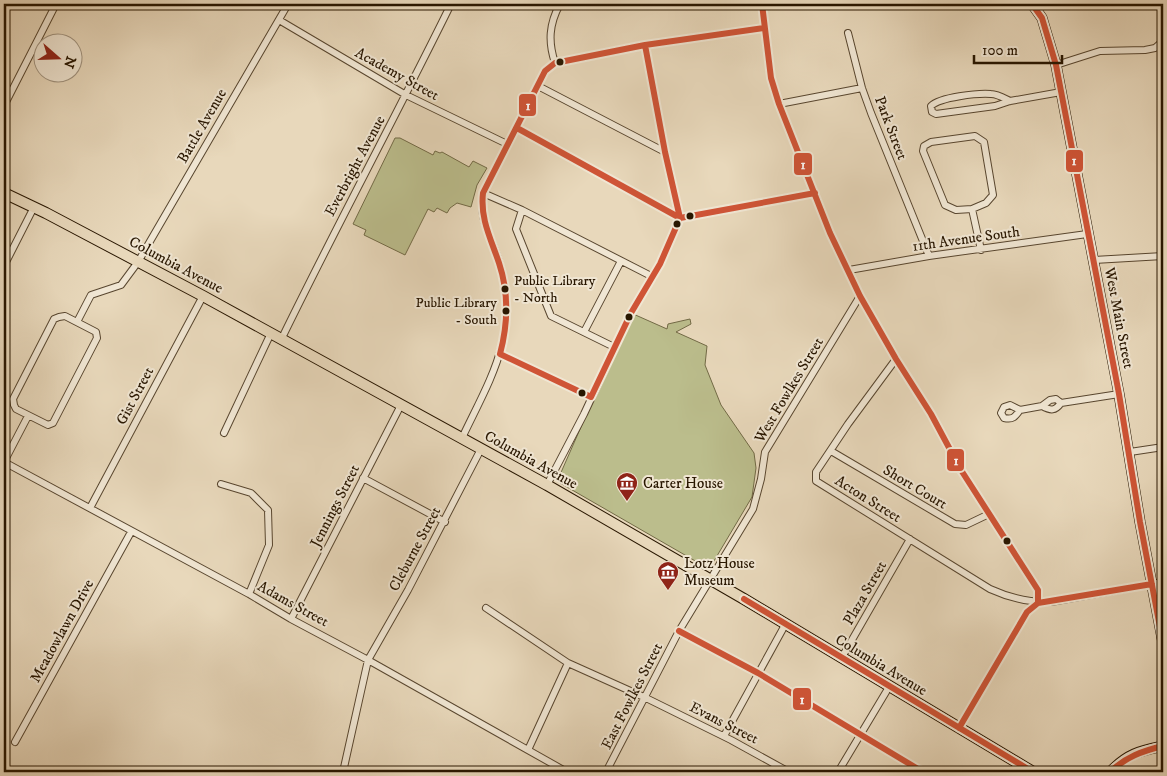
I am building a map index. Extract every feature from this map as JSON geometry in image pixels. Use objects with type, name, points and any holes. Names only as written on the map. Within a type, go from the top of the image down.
[{"type":"main road","name":"West Main Street","points":[[1032,4],[1042,18],[1056,65],[1130,452],[1163,643]]},
{"type":"main road","points":[[1038,4],[1042,18]]},
{"type":"main road","name":"Columbia Avenue","points":[[4,192],[271,333],[547,485],[1032,772]]},
{"type":"main road","points":[[1110,772],[1122,759],[1141,751],[1163,746]]},
{"type":"street","points":[[4,106],[56,4]]},
{"type":"street","name":"Battle Avenue","points":[[77,322],[91,295],[121,285],[138,262],[288,4]]},
{"type":"street","name":"Everbright Avenue","points":[[281,340],[451,4]]},
{"type":"street","points":[[555,64],[550,48],[551,32],[555,14],[560,4]]},
{"type":"street","points":[[762,4],[771,78],[779,104],[830,233],[860,296],[896,359],[931,414],[989,514],[1038,590],[1038,602],[1027,612],[959,728]]},
{"type":"street","name":"Academy Street","points":[[279,20],[406,95],[507,144]]},
{"type":"street","points":[[462,438],[497,365],[506,330],[506,297],[500,265],[482,217],[481,204],[483,192],[545,72],[555,64],[645,45],[764,28]]},
{"type":"street","points":[[848,33],[862,88]]},
{"type":"street","points":[[1056,65],[1100,51],[1155,48],[1163,41]]},
{"type":"street","points":[[547,485],[584,414],[631,313],[653,277],[680,218],[665,152],[645,45]]},
{"type":"street","points":[[538,86],[665,152]]},
{"type":"street","name":"Park Street","points":[[779,104],[862,88],[870,113],[929,256]]},
{"type":"street","points":[[1010,101],[990,94],[948,98],[935,102],[932,106],[932,112],[936,114],[995,106],[1010,101],[1061,92]]},
{"type":"street","points":[[516,128],[680,218],[815,193]]},
{"type":"street","points":[[975,136],[984,142],[993,195],[986,203],[972,210],[956,210],[945,206],[923,151],[924,146],[931,142],[975,136]]},
{"type":"street","points":[[483,192],[653,277]]},
{"type":"street","points":[[4,266],[34,207]]},
{"type":"street","points":[[522,210],[516,229],[551,316],[614,347]]},
{"type":"street","points":[[972,210],[981,250]]},
{"type":"street","name":"11th Avenue South","points":[[849,270],[929,256],[1087,234]]},
{"type":"street","points":[[1094,260],[1163,256]]},
{"type":"street","points":[[584,332],[621,261]]},
{"type":"street","name":"Gist Street","points":[[90,508],[202,296]]},
{"type":"street","name":"West Fowlkes Street","points":[[709,580],[753,509],[765,452],[860,296]]},
{"type":"street","points":[[65,316],[96,332],[97,338],[53,423],[48,426],[28,416],[16,409],[14,399],[54,319],[65,316]]},
{"type":"street","points":[[224,433],[271,333]]},
{"type":"street","name":"Acton Street","points":[[896,359],[848,424],[816,472],[816,481],[990,589],[1022,601],[1061,600],[1163,582]]},
{"type":"street","points":[[1020,410],[1042,406],[1050,400],[1056,399],[1061,403],[1119,394]]},
{"type":"street","name":"Jennings Street","points":[[291,619],[401,405]]},
{"type":"street","points":[[4,462],[28,416]]},
{"type":"street","points":[[1130,452],[1163,447]]},
{"type":"street","name":"Cleburne Street","points":[[343,772],[368,660],[445,522],[482,449]]},
{"type":"street","name":"Short Court","points":[[831,451],[955,524],[966,525],[989,514]]},
{"type":"street","name":"Adams Street","points":[[4,462],[249,594],[567,772]]},
{"type":"street","points":[[363,478],[445,522]]},
{"type":"street","points":[[221,484],[251,493],[268,510],[268,545],[249,594]]},
{"type":"street","name":"Meadowlawn Drive","points":[[15,742],[131,532]]},
{"type":"street","name":"Plaza Street","points":[[841,659],[910,539]]},
{"type":"street","name":"East Fowlkes Street","points":[[606,772],[709,580]]},
{"type":"street","name":"Evans Street","points":[[486,608],[568,663],[724,736],[789,772]]},
{"type":"street","points":[[724,736],[785,625]]},
{"type":"street","points":[[680,631],[758,673],[923,772]]},
{"type":"street","points":[[528,750],[568,663]]},
{"type":"street","points":[[838,772],[889,687]]},
{"type":"green space","points":[[395,138],[400,138],[433,155],[435,151],[442,152],[469,167],[473,161],[487,168],[477,185],[471,207],[457,203],[447,213],[437,208],[434,212],[428,209],[405,255],[364,235],[366,230],[353,224]]},
{"type":"green space","points":[[631,313],[667,329],[668,324],[690,319],[691,324],[676,332],[707,346],[705,365],[721,405],[754,453],[756,468],[752,497],[711,566],[704,566],[560,483],[559,477]]},
{"type":"transit line","name":"1","points":[[762,4],[771,78],[779,104],[830,233],[860,296],[896,359],[931,414],[961,470],[1038,590],[1038,603]]},
{"type":"transit line","name":"1","points":[[1032,4],[1042,18],[1056,65],[1119,394],[1140,522],[1163,643]]},
{"type":"transit line","name":"1","points":[[500,354],[505,331],[506,297],[502,274],[483,212],[483,193],[545,71],[555,63],[645,45],[764,28]]},
{"type":"transit line","name":"1","points":[[591,397],[631,313],[660,264],[680,218],[665,152],[645,45]]},
{"type":"transit line","name":"1","points":[[517,128],[680,218],[815,193]]},
{"type":"transit line","name":"1","points":[[500,354],[591,397]]},
{"type":"transit line","name":"1","points":[[959,728],[1027,612],[1038,603],[1152,584]]},
{"type":"transit line","name":"1","points":[[744,599],[1033,772]]},
{"type":"transit line","name":"1","points":[[679,631],[758,673],[923,772]]},
{"type":"transit line","name":"1","points":[[1110,772],[1122,762],[1135,755],[1163,746]]},
{"type":"place","name":"Public Library - North","points":[[505,289]]},
{"type":"place","name":"Public Library - South","points":[[506,311]]},
{"type":"place","name":"Carter House","points":[[627,502]]},
{"type":"place","name":"Lotz House Museum","points":[[668,591]]}]
